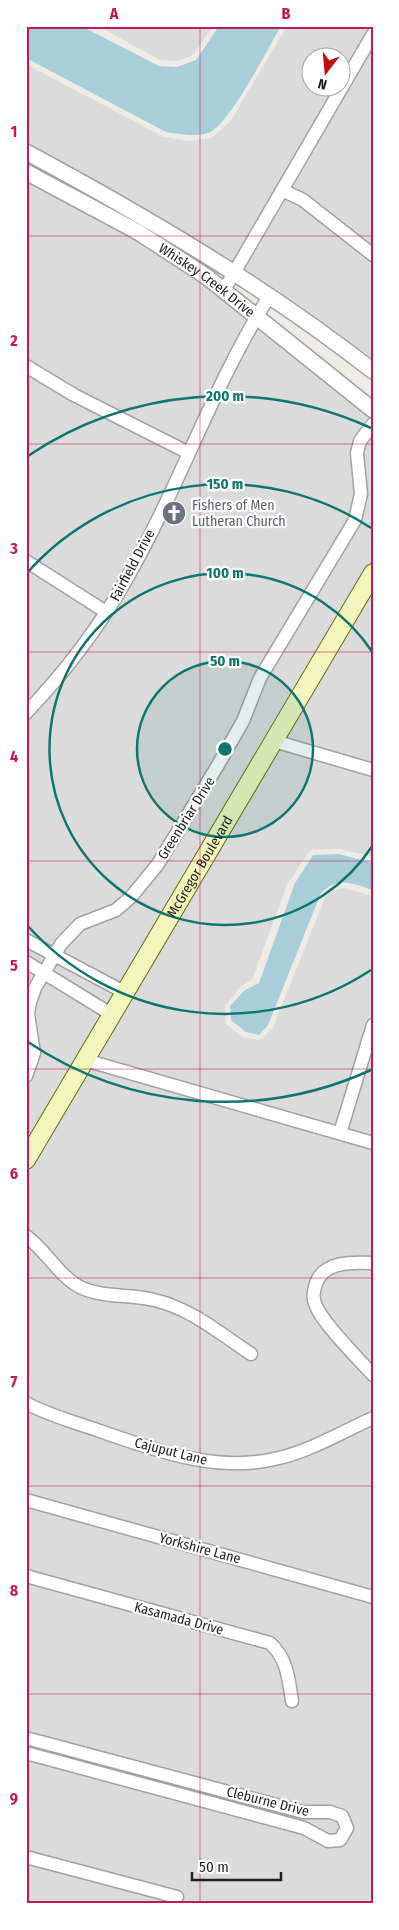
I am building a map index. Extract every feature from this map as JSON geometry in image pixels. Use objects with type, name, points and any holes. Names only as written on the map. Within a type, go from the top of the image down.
[{"type":"main road","name":"McGregor Boulevard","points":[[26,1160],[373,573]]},
{"type":"street","points":[[224,290],[373,34]]},
{"type":"street","name":"Whiskey Creek Drive","points":[[26,152],[147,219],[234,272],[270,295],[373,371]]},
{"type":"street","name":"Whiskey Creek Drive","points":[[26,172],[138,232],[187,262],[373,410]]},
{"type":"street","points":[[282,190],[303,200],[373,255]]},
{"type":"street","name":"Fairfield Drive","points":[[26,713],[77,656],[127,579],[256,316],[270,295]]},
{"type":"street","points":[[26,366],[74,395],[189,453]]},
{"type":"street","name":"Greenbriar Drive","points":[[26,1076],[34,1053],[28,1014],[35,988],[61,944],[80,924],[116,910],[131,897],[158,864],[218,765],[242,721],[260,678],[349,532],[359,508],[361,494],[357,453],[360,441],[373,424]]},
{"type":"street","points":[[26,561],[106,612]]},
{"type":"street","points":[[274,741],[373,770]]},
{"type":"street","points":[[26,940],[124,992]]},
{"type":"street","points":[[26,962],[112,1014]]},
{"type":"street","points":[[340,1134],[373,1025]]},
{"type":"street","points":[[85,1060],[373,1143]]},
{"type":"street","points":[[26,1236],[40,1247],[69,1279],[81,1287],[101,1293],[161,1302],[196,1318],[251,1354]]},
{"type":"street","points":[[373,1263],[355,1263],[326,1268],[316,1279],[313,1293],[316,1306],[324,1319],[373,1375]]},
{"type":"street","name":"Cajuput Lane","points":[[26,1403],[156,1450],[194,1459],[244,1464],[278,1459],[318,1445],[373,1418]]},
{"type":"street","name":"Yorkshire Lane","points":[[26,1500],[373,1597]]},
{"type":"street","name":"Kasamada Drive","points":[[26,1576],[270,1643],[280,1652],[285,1663],[292,1701]]},
{"type":"street","name":"Cleburne Drive","points":[[26,1738],[303,1812],[330,1812],[342,1816],[347,1828],[340,1840],[328,1841],[304,1828],[26,1753]]},
{"type":"street","points":[[45,1758],[49,1744]]},
{"type":"street","points":[[26,1857],[177,1897]]},
{"type":"shaded area","points":[[98,26],[213,26],[193,55],[177,61],[160,60]]},
{"type":"shaded area","points":[[287,26],[373,26],[373,363],[283,296],[238,266],[167,222],[26,144],[26,64],[164,137],[189,141],[211,138],[230,122]]},
{"type":"shaded area","points":[[26,179],[134,238],[203,282],[373,419],[373,561],[26,1147]]},
{"type":"shaded area","points":[[373,585],[373,857],[340,849],[310,850],[287,885],[252,980],[241,986],[225,1006],[226,1024],[243,1037],[262,1039],[273,1027],[325,897],[332,890],[344,888],[373,896],[373,1904],[26,1904],[26,1172]]},
{"type":"water","points":[[26,26],[81,26],[159,66],[177,67],[196,60],[219,26],[281,26],[248,85],[226,116],[217,127],[208,133],[193,135],[166,132],[26,58]]},
{"type":"water","points":[[339,854],[373,863],[373,890],[346,882],[334,884],[321,893],[268,1025],[259,1035],[246,1032],[231,1020],[230,1006],[245,990],[259,983],[295,883],[313,855]]},
{"type":"place","name":"Fishers of Men Lutheran Church","points":[[174,513]]}]
